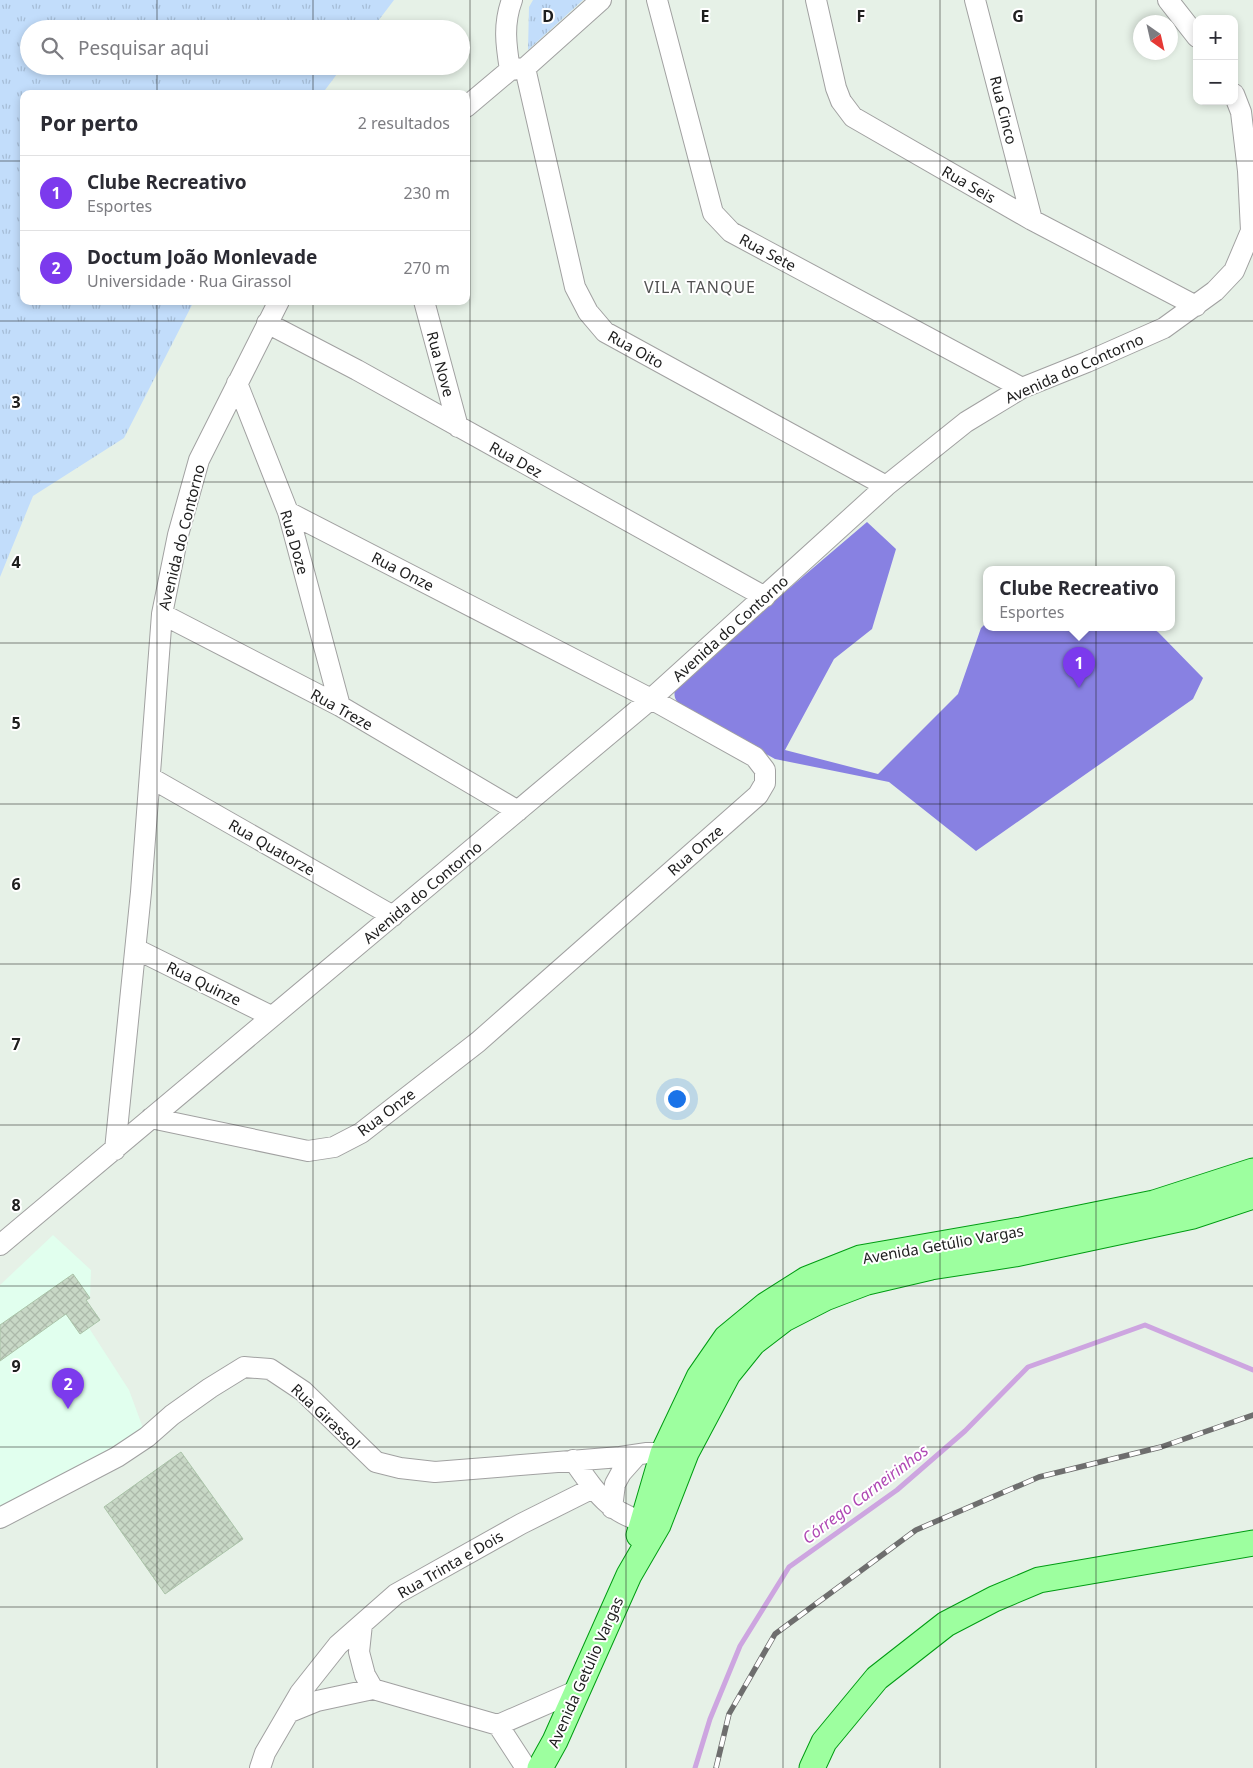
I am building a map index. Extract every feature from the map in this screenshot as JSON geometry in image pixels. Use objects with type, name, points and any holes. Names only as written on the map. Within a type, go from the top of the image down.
[{"type":"main road","name":"Avenida Getúlio Vargas","points":[[540,1768],[555,1741],[650,1524],[675,1453],[728,1374],[753,1343],[784,1319],[825,1298],[929,1257],[1021,1230],[1154,1203],[1253,1171]]},
{"type":"main road","name":"Avenida Getúlio Vargas","points":[[929,1257],[1015,1254],[1193,1216],[1253,1196]]},
{"type":"main road","points":[[812,1768],[824,1742],[877,1678],[946,1624],[994,1599],[1039,1580],[1253,1543]]},
{"type":"street","name":"Rua Oito","points":[[512,0],[508,10],[505,30],[575,287],[588,312],[605,332],[886,486]]},
{"type":"street","points":[[470,104],[517,69],[601,0]]},
{"type":"street","name":"Rua Sete","points":[[657,0],[713,212],[731,232],[1022,388]]},
{"type":"street","name":"Rua Seis","points":[[816,0],[836,88],[841,101],[853,117],[1032,220],[1196,306]]},
{"type":"street","name":"Rua Cinco","points":[[975,0],[1032,220]]},
{"type":"street","points":[[1168,0],[1193,32]]},
{"type":"street","name":"Avenida do Contorno","points":[[0,1245],[115,1150],[271,1016],[319,979],[652,699],[886,486],[966,422],[1022,388],[1164,328],[1215,291],[1234,271],[1251,231],[1246,151],[1241,112],[1238,104]]},
{"type":"street","name":"Avenida do Contorno","points":[[115,1150],[136,949],[151,778],[162,614],[178,535],[199,460],[277,305]]},
{"type":"street","name":"Rua Nove","points":[[425,305],[458,427]]},
{"type":"street","name":"Rua Dez","points":[[267,323],[765,597]]},
{"type":"street","name":"Rua Doze","points":[[238,383],[288,512],[340,706]]},
{"type":"street","name":"Rua Onze","points":[[151,1118],[308,1151],[334,1147],[361,1133],[478,1042],[758,795],[765,783],[765,770],[755,757],[652,699],[288,512]]},
{"type":"street","name":"Rua Treze","points":[[162,614],[340,706],[518,811]]},
{"type":"street","name":"Rua Quatorze","points":[[151,778],[393,916]]},
{"type":"street","name":"Rua Quinze","points":[[136,949],[271,1016]]},
{"type":"street","name":"Rua Girassol","points":[[0,1518],[117,1457],[147,1437],[172,1415],[210,1388],[244,1368],[270,1369],[303,1391],[376,1462],[400,1468],[435,1472],[675,1453]]},
{"type":"street","points":[[612,1508],[615,1484],[621,1473],[637,1455]]},
{"type":"street","points":[[573,1460],[593,1488],[612,1508],[632,1519],[650,1524]]},
{"type":"street","name":"Rua Trinta e Dois","points":[[260,1768],[266,1753],[300,1692],[338,1645],[396,1594],[521,1524],[593,1488]]},
{"type":"street","points":[[362,1624],[359,1652],[365,1675],[373,1689]]},
{"type":"street","points":[[290,1712],[317,1701],[373,1689],[498,1725],[576,1691]]},
{"type":"street","points":[[498,1725],[526,1768]]},
{"type":"shaded area","points":[[867,522],[896,549],[872,629],[834,659],[785,750],[878,774],[958,694],[983,626],[983,631],[1156,631],[1203,678],[1193,699],[976,851],[889,782],[775,759],[686,710],[675,697],[676,685]]},
{"type":"shaded area","points":[[53,1235],[91,1270],[90,1298],[86,1300],[100,1320],[89,1328],[129,1390],[143,1428],[0,1515],[0,1285]]},
{"type":"green space","points":[[0,0],[394,0],[379,20],[20,20],[20,75],[336,75],[325,90],[20,90],[20,305],[192,305],[124,438],[33,496],[0,577]]},
{"type":"green space","points":[[533,0],[583,0],[528,50],[529,7]]},
{"type":"building","points":[[73,1274],[90,1298],[86,1300],[100,1320],[80,1334],[66,1314],[0,1361],[0,1325]]},
{"type":"building","points":[[181,1452],[243,1539],[165,1594],[104,1507]]},
{"type":"waterway","name":"Córrego Carneirinhos","points":[[695,1768],[710,1719],[740,1646],[789,1567],[897,1490],[965,1431],[1028,1367],[1145,1325],[1253,1370]]},
{"type":"railway","points":[[716,1768],[729,1714],[775,1634],[916,1530],[1039,1477],[1161,1447],[1253,1415]]},
{"type":"place","name":"Clube Recreativo","points":[[1079,688]]},
{"type":"place","name":"Doctum João Monlevade","points":[[68,1409]]},
{"type":"district","name":"VILA TANQUE","points":[[700,287]]}]
